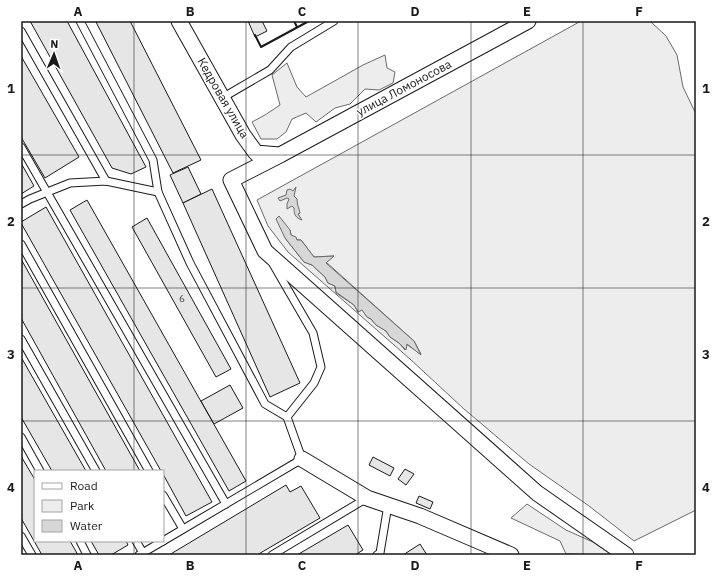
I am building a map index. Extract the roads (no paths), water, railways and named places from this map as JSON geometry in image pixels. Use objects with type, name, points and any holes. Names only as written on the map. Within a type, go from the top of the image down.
[{"type":"street","name":"Кедровая улица","points":[[179,21],[243,135],[256,153],[280,156]]},
{"type":"street","name":"улица Ломоносова","points":[[265,251],[230,180],[280,156],[528,21]]},
{"type":"street","points":[[265,251],[537,493],[626,555]]},
{"type":"street","points":[[302,459],[367,498],[420,516],[508,554]]},
{"type":"lane","points":[[80,21],[153,160],[158,192],[190,263],[265,404],[287,417],[302,459],[164,540]]},
{"type":"lane","points":[[222,98],[270,70],[291,46],[334,21]]},
{"type":"lane","points":[[21,31],[106,181]]},
{"type":"lane","points":[[21,147],[46,193],[226,504]]},
{"type":"lane","points":[[21,204],[70,183],[106,181],[158,192]]},
{"type":"lane","points":[[21,244],[149,470]]},
{"type":"lane","points":[[265,251],[313,333],[321,367],[314,383],[287,417]]},
{"type":"lane","points":[[21,339],[95,470]]},
{"type":"lane","points":[[21,437],[39,470]]},
{"type":"lane","points":[[164,497],[182,529]]},
{"type":"lane","points":[[272,555],[367,498]]},
{"type":"lane","points":[[377,555],[380,553],[388,505]]},
{"type":"lane","points":[[21,536],[32,555]]},
{"type":"lane","points":[[80,542],[87,555]]},
{"type":"lane","points":[[136,542],[141,554],[161,542]]},
{"type":"water","points":[[296,187],[294,196],[297,199],[300,213],[298,214],[302,220],[296,216],[292,206],[287,209],[289,199],[287,198],[280,201],[278,198],[286,195],[287,190],[290,189],[293,191]]},
{"type":"water","points":[[279,216],[290,230],[291,235],[296,237],[297,240],[301,240],[314,257],[334,256],[326,263],[414,341],[421,355],[407,344],[406,350],[390,337],[386,331],[367,317],[362,310],[358,312],[354,305],[336,292],[335,286],[328,283],[325,277],[312,265],[304,262],[285,238],[276,219]]}]
